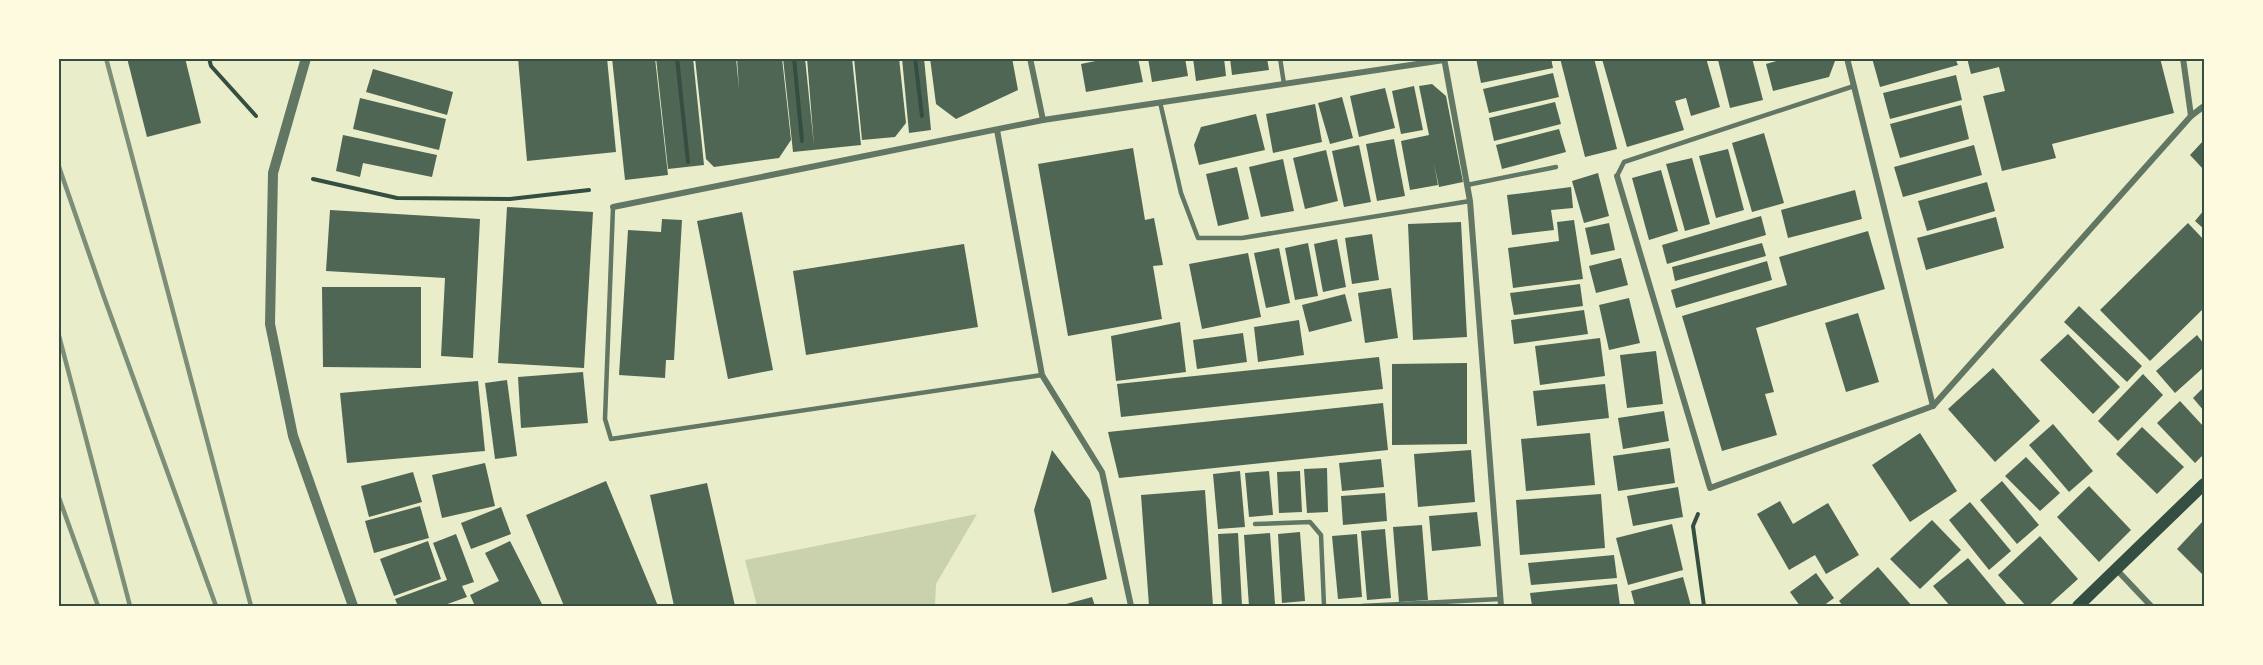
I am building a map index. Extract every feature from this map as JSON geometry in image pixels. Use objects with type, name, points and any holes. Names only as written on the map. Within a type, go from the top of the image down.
[{"type":"main road","points":[[2078,606],[2205,484]]},
{"type":"street","points":[[306,58],[273,172],[270,324],[293,436],[353,606]]},
{"type":"street","points":[[1030,58],[1042,120]]},
{"type":"street","points":[[1847,58],[1934,405]]},
{"type":"street","points":[[2183,58],[2191,116]]},
{"type":"street","points":[[613,207],[1042,120],[1444,59],[1470,201],[1501,603]]},
{"type":"street","points":[[1617,176],[1710,488],[1934,405],[2191,116],[2205,106]]},
{"type":"street","points":[[997,130],[1042,375],[1102,472],[1131,606]]},
{"type":"street","points":[[2116,568],[2151,606]]},
{"type":"lane","points":[[1280,58],[1284,84]]},
{"type":"lane","points":[[1617,176],[1624,162],[1854,86]]},
{"type":"lane","points":[[1160,102],[1181,193],[1198,238],[1242,238],[1470,201]]},
{"type":"lane","points":[[1467,185],[1556,167]]},
{"type":"lane","points":[[613,207],[605,419],[611,439],[1042,375]]},
{"type":"lane","points":[[1255,524],[1310,522],[1321,536],[1324,606]]},
{"type":"lane","points":[[1362,606],[1501,603]]},
{"type":"path","points":[[208,58],[210,66],[263,123]]},
{"type":"path","points":[[677,58],[690,191]]},
{"type":"path","points":[[794,58],[805,168]]},
{"type":"path","points":[[915,58],[925,144]]},
{"type":"path","points":[[313,179],[397,198],[510,199],[595,190],[613,207]]},
{"type":"path","points":[[1704,606],[1693,526],[1710,488]]},
{"type":"green space","points":[[977,514],[936,584],[935,606],[757,606],[745,560]]},
{"type":"building","points":[[127,58],[185,58],[201,123],[147,137]]},
{"type":"building","points":[[518,58],[607,58],[616,152],[527,161]]},
{"type":"building","points":[[612,58],[655,58],[668,175],[625,180]]},
{"type":"building","points":[[656,58],[693,58],[704,165],[668,169]]},
{"type":"building","points":[[695,58],[736,58],[739,89],[737,58],[782,58],[791,140],[779,158],[714,167],[706,159]]},
{"type":"building","points":[[783,58],[805,58],[814,146],[807,58],[852,58],[861,145],[793,152]]},
{"type":"building","points":[[854,58],[899,58],[906,123],[895,137],[862,140]]},
{"type":"building","points":[[902,58],[924,58],[931,130],[909,133]]},
{"type":"building","points":[[930,58],[1012,58],[1018,90],[956,119],[936,104]]},
{"type":"building","points":[[1110,58],[1138,58],[1143,82],[1086,92],[1081,64]]},
{"type":"building","points":[[1148,58],[1185,58],[1188,76],[1152,82]]},
{"type":"building","points":[[1193,58],[1224,58],[1226,76],[1196,81]]},
{"type":"building","points":[[1230,58],[1267,58],[1269,70],[1232,75]]},
{"type":"building","points":[[1476,58],[1551,58],[1553,68],[1481,83]]},
{"type":"building","points":[[1560,58],[1594,58],[1617,149],[1585,157]]},
{"type":"building","points":[[1706,58],[1720,107],[1691,116],[1686,98],[1675,101],[1684,130],[1627,147],[1602,59]]},
{"type":"building","points":[[1752,58],[1763,100],[1730,108],[1718,60]]},
{"type":"building","points":[[1787,58],[1835,58],[1835,61],[1829,77],[1773,91],[1766,64]]},
{"type":"building","points":[[1872,58],[1955,58],[1958,65],[1880,87]]},
{"type":"building","points":[[1967,58],[2160,58],[2174,113],[2052,144],[2056,158],[2002,171],[1983,96],[2005,91],[1999,67],[1971,74]]},
{"type":"building","points":[[373,69],[453,92],[447,115],[366,92]]},
{"type":"building","points":[[1553,73],[1559,97],[1489,113],[1483,89]]},
{"type":"building","points":[[1956,75],[1962,100],[1890,119],[1883,93]]},
{"type":"building","points":[[1432,84],[1446,96],[1463,182],[1439,187],[1434,164],[1438,185],[1410,190],[1401,141],[1429,135],[1419,86]]},
{"type":"building","points":[[1414,86],[1423,130],[1401,134],[1392,91]]},
{"type":"building","points":[[1385,88],[1395,128],[1359,137],[1350,96]]},
{"type":"building","points":[[1342,97],[1353,138],[1330,144],[1318,103]]},
{"type":"building","points":[[360,98],[446,119],[439,150],[353,129]]},
{"type":"building","points":[[1555,102],[1561,124],[1494,141],[1489,118]]},
{"type":"building","points":[[1315,104],[1322,142],[1273,153],[1266,114]]},
{"type":"building","points":[[1961,105],[1969,139],[1900,158],[1890,124]]},
{"type":"building","points":[[1256,114],[1265,150],[1199,165],[1194,145],[1201,127]]},
{"type":"building","points":[[1559,129],[1566,152],[1502,169],[1496,145]]},
{"type":"building","points":[[1764,133],[1784,203],[1752,212],[1732,143]]},
{"type":"building","points":[[343,135],[437,155],[432,177],[363,163],[360,177],[336,171]]},
{"type":"building","points":[[1394,139],[1405,196],[1377,201],[1366,144]]},
{"type":"building","points":[[2204,140],[2204,170],[2190,155]]},
{"type":"building","points":[[1359,145],[1371,202],[1344,207],[1332,151]]},
{"type":"building","points":[[1974,145],[1982,175],[1903,197],[1894,167]]},
{"type":"building","points":[[1133,148],[1145,220],[1154,218],[1163,265],[1153,266],[1162,319],[1068,336],[1038,164]]},
{"type":"building","points":[[1728,149],[1744,210],[1716,218],[1699,156]]},
{"type":"building","points":[[1326,150],[1338,201],[1305,209],[1293,158]]},
{"type":"building","points":[[1692,158],[1710,224],[1685,231],[1666,164]]},
{"type":"building","points":[[1283,159],[1294,211],[1261,217],[1249,167]]},
{"type":"building","points":[[1237,167],[1249,219],[1218,226],[1206,174]]},
{"type":"building","points":[[1661,170],[1678,231],[1649,240],[1632,178]]},
{"type":"building","points":[[1598,173],[1609,216],[1584,223],[1572,181]]},
{"type":"building","points":[[1987,182],[1995,211],[1927,231],[1918,201]]},
{"type":"building","points":[[1571,187],[1573,208],[1551,210],[1554,230],[1512,235],[1507,195]]},
{"type":"building","points":[[1855,190],[1862,219],[1788,238],[1781,210]]},
{"type":"building","points":[[507,207],[593,212],[584,368],[498,363]]},
{"type":"building","points":[[330,210],[480,219],[473,358],[441,356],[445,278],[326,271]]},
{"type":"building","points":[[2204,210],[2204,229],[2195,221]]},
{"type":"building","points":[[742,212],[773,370],[728,379],[697,221]]},
{"type":"building","points":[[1761,216],[1766,235],[1667,264],[1662,245]]},
{"type":"building","points":[[1996,217],[2004,248],[1926,270],[1917,238]]},
{"type":"building","points":[[662,219],[682,220],[674,360],[666,360],[665,378],[619,375],[628,230],[661,232]]},
{"type":"building","points":[[1574,220],[1583,279],[1513,288],[1508,248],[1559,241],[1557,222]]},
{"type":"building","points":[[1461,222],[1467,337],[1413,340],[1408,224]]},
{"type":"building","points":[[1609,223],[1615,250],[1591,255],[1585,228]]},
{"type":"building","points":[[2188,223],[2204,240],[2204,308],[2150,361],[2100,310]]},
{"type":"building","points":[[1868,231],[1885,289],[1756,328],[1774,392],[1765,394],[1777,435],[1722,451],[1682,316],[1787,285],[1779,257]]},
{"type":"building","points":[[1372,234],[1379,280],[1352,284],[1345,238]]},
{"type":"building","points":[[1337,239],[1346,287],[1323,292],[1314,244]]},
{"type":"building","points":[[1308,243],[1318,296],[1295,300],[1285,248]]},
{"type":"building","points":[[1762,243],[1766,256],[1675,281],[1672,267]]},
{"type":"building","points":[[964,244],[978,327],[806,355],[793,271]]},
{"type":"building","points":[[1279,248],[1290,303],[1266,308],[1254,253]]},
{"type":"building","points":[[1248,253],[1261,317],[1202,329],[1189,264]]},
{"type":"building","points":[[1621,258],[1628,285],[1596,293],[1589,266]]},
{"type":"building","points":[[1767,261],[1772,280],[1676,308],[1671,290]]},
{"type":"building","points":[[1580,284],[1583,306],[1514,315],[1510,293]]},
{"type":"building","points":[[322,287],[421,287],[421,368],[323,367]]},
{"type":"building","points":[[1391,288],[1398,338],[1365,343],[1358,293]]},
{"type":"building","points":[[1345,294],[1352,321],[1309,332],[1302,305]]},
{"type":"building","points":[[1629,298],[1640,343],[1609,350],[1599,305]]},
{"type":"building","points":[[2079,306],[2142,366],[2127,382],[2064,322]]},
{"type":"building","points":[[1584,310],[1588,334],[1514,344],[1511,320]]},
{"type":"building","points":[[1858,313],[1879,382],[1846,392],[1825,323]]},
{"type":"building","points":[[1299,320],[1304,355],[1258,362],[1254,327]]},
{"type":"building","points":[[1180,322],[1186,372],[1116,381],[1111,336]]},
{"type":"building","points":[[1243,333],[1247,362],[1197,369],[1193,340]]},
{"type":"building","points":[[2068,334],[2120,387],[2093,414],[2040,360]]},
{"type":"building","points":[[2197,335],[2204,344],[2204,367],[2175,393],[2156,371]]},
{"type":"building","points":[[1600,338],[1605,376],[1540,385],[1535,346]]},
{"type":"building","points":[[1656,351],[1663,404],[1627,408],[1620,355]]},
{"type":"building","points":[[1379,357],[1383,389],[1121,417],[1117,384]]},
{"type":"building","points":[[1467,363],[1467,444],[1392,445],[1392,364]]},
{"type":"building","points":[[1993,368],[2040,421],[1995,462],[1948,409]]},
{"type":"building","points":[[583,372],[588,423],[521,428],[518,377]]},
{"type":"building","points":[[2143,374],[2163,395],[2118,441],[2098,421]]},
{"type":"building","points":[[507,380],[517,456],[495,459],[485,383]]},
{"type":"building","points":[[478,381],[485,451],[347,463],[340,393]]},
{"type":"building","points":[[1605,384],[1609,418],[1537,426],[1533,391]]},
{"type":"building","points":[[2204,387],[2204,411],[2193,398]]},
{"type":"building","points":[[2180,401],[2204,427],[2204,454],[2195,463],[2157,423]]},
{"type":"building","points":[[1383,403],[1388,450],[1119,478],[1108,432]]},
{"type":"building","points":[[1664,411],[1669,441],[1623,449],[1618,418]]},
{"type":"building","points":[[2053,424],[2093,471],[2069,492],[2029,445]]},
{"type":"building","points":[[2142,427],[2184,467],[2157,494],[2116,454]]},
{"type":"building","points":[[1590,433],[1595,485],[1526,491],[1521,439]]},
{"type":"building","points":[[1920,433],[1957,491],[1910,522],[1872,465]]},
{"type":"building","points":[[1670,448],[1675,483],[1618,491],[1613,456]]},
{"type":"building","points":[[1052,450],[1090,500],[1107,579],[1052,593],[1034,510]]},
{"type":"building","points":[[1471,450],[1475,502],[1418,507],[1414,454]]},
{"type":"building","points":[[2026,457],[2060,493],[2040,511],[2005,476]]},
{"type":"building","points":[[1381,459],[1384,487],[1342,491],[1339,463]]},
{"type":"building","points":[[485,463],[495,506],[442,518],[432,475]]},
{"type":"building","points":[[1327,468],[1328,512],[1307,513],[1304,469]]},
{"type":"building","points":[[1240,471],[1245,527],[1218,529],[1213,474]]},
{"type":"building","points":[[1269,471],[1273,515],[1249,517],[1245,473]]},
{"type":"building","points":[[1300,471],[1302,512],[1279,513],[1277,472]]},
{"type":"building","points":[[413,472],[422,502],[369,517],[361,486]]},
{"type":"building","points":[[606,481],[658,606],[564,606],[526,515]]},
{"type":"building","points":[[2002,481],[2039,525],[2017,544],[1980,500]]},
{"type":"building","points":[[707,483],[735,606],[674,606],[650,495]]},
{"type":"building","points":[[2089,486],[2131,530],[2099,562],[2057,517]]},
{"type":"building","points":[[1678,487],[1683,517],[1633,526],[1627,496]]},
{"type":"building","points":[[1205,490],[1213,606],[1149,606],[1141,495]]},
{"type":"building","points":[[1385,493],[1387,521],[1343,525],[1341,496]]},
{"type":"building","points":[[1601,494],[1605,548],[1520,555],[1516,500]]},
{"type":"building","points":[[1780,501],[1793,524],[1828,503],[1859,555],[1826,574],[1815,555],[1789,570],[1757,514]]},
{"type":"building","points":[[1970,502],[2011,551],[1989,570],[1949,520]]},
{"type":"building","points":[[420,506],[429,538],[374,553],[365,521]]},
{"type":"building","points":[[501,507],[511,534],[471,549],[461,523]]},
{"type":"building","points":[[1477,512],[1481,546],[1432,551],[1429,516]]},
{"type":"building","points":[[1932,520],[1961,550],[1920,589],[1890,559]]},
{"type":"building","points":[[2204,520],[2204,576],[2177,549]]},
{"type":"building","points":[[1672,524],[1683,570],[1628,585],[1616,538]]},
{"type":"building","points":[[1422,525],[1428,600],[1399,602],[1393,527]]},
{"type":"building","points":[[1385,529],[1391,598],[1367,600],[1361,531]]},
{"type":"building","points":[[1300,532],[1305,601],[1282,603],[1278,534]]},
{"type":"building","points":[[1238,533],[1242,606],[1222,606],[1218,534]]},
{"type":"building","points":[[1270,533],[1275,604],[1249,606],[1244,535]]},
{"type":"building","points":[[456,534],[474,582],[462,586],[467,597],[442,606],[398,606],[395,599],[447,580],[433,543]]},
{"type":"building","points":[[1357,534],[1362,597],[1338,599],[1332,536]]},
{"type":"building","points":[[2040,536],[2078,579],[2048,606],[2026,606],[1998,575]]},
{"type":"building","points":[[428,541],[441,579],[394,596],[380,559]]},
{"type":"building","points":[[510,541],[543,606],[475,606],[470,595],[499,581],[485,553]]},
{"type":"building","points":[[1614,555],[1617,578],[1531,585],[1528,563]]},
{"type":"building","points":[[1968,558],[2008,606],[1950,606],[1933,586]]},
{"type":"building","points":[[1878,567],[1912,606],[1843,606],[1839,601]]},
{"type":"building","points":[[1816,573],[1834,598],[1823,606],[1800,606],[1790,592]]},
{"type":"building","points":[[1683,577],[1691,606],[1635,606],[1631,591]]},
{"type":"building","points":[[1617,584],[1620,606],[1532,606],[1530,593]]},
{"type":"building","points":[[1092,597],[1095,606],[1059,606]]},
{"type":"railway","points":[[106,58],[251,606]]},
{"type":"railway","points":[[58,164],[216,606]]},
{"type":"railway","points":[[58,332],[130,606]]},
{"type":"railway","points":[[58,495],[98,606]]}]
